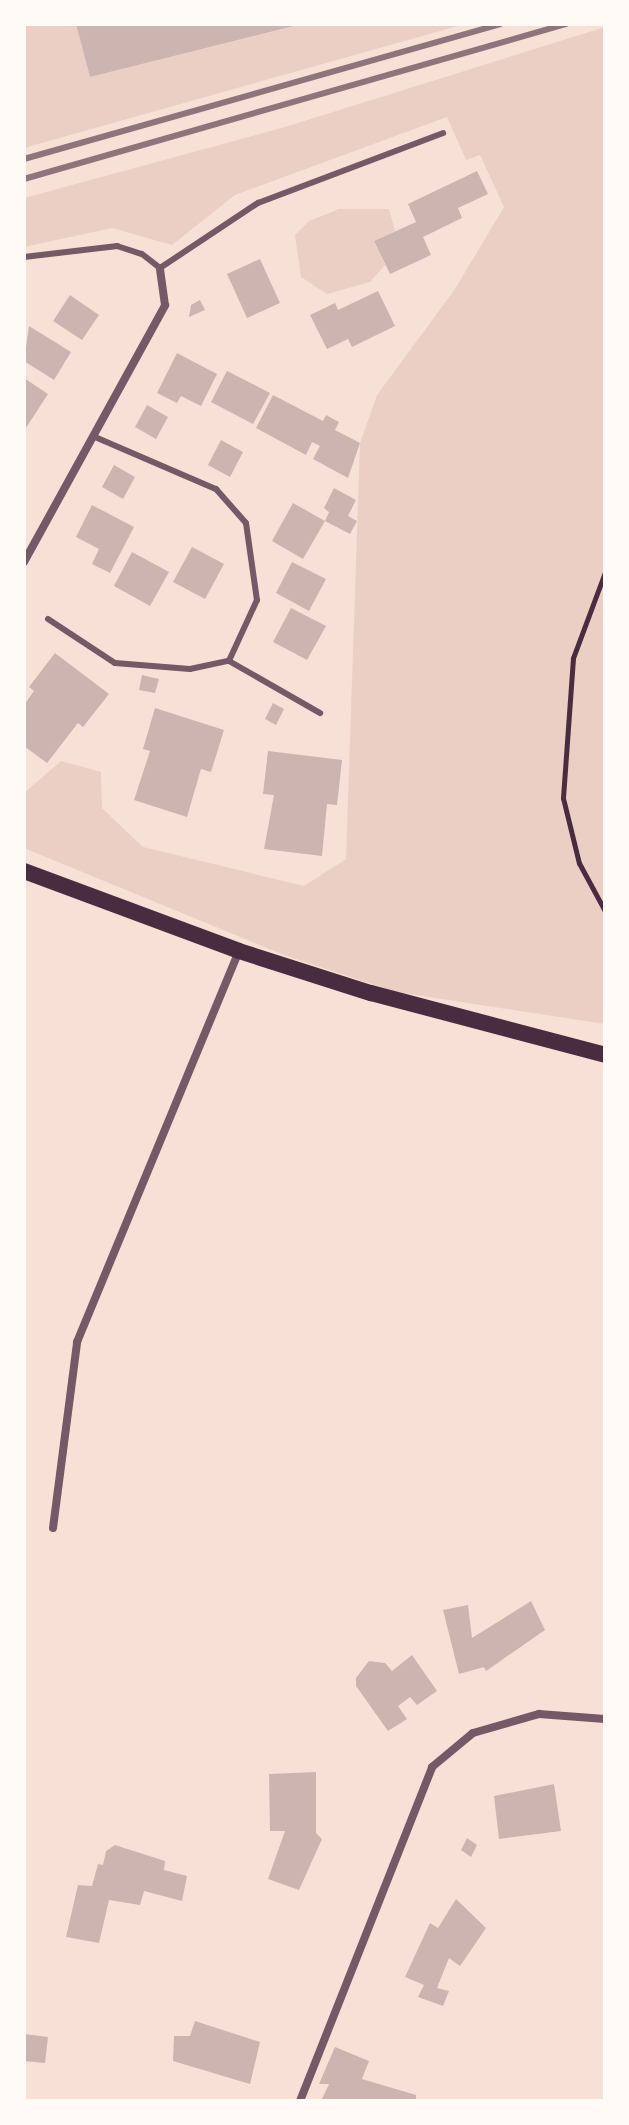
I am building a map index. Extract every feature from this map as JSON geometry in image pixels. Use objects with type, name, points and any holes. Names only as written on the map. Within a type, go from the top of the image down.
[{"type":"main road","points":[[24,871],[239,951],[371,993],[605,1055]]},
{"type":"street","points":[[24,562],[165,305],[160,268]]},
{"type":"street","points":[[53,1528],[77,1342],[239,951]]},
{"type":"street","points":[[300,2101],[432,1767],[473,1733],[539,1714],[605,1719]]},
{"type":"lane","points":[[24,257],[117,246],[142,254],[160,268],[258,203],[443,133]]},
{"type":"lane","points":[[95,437],[216,489],[246,523],[257,600],[229,661]]},
{"type":"lane","points":[[48,619],[115,663],[190,669],[229,661],[320,713]]},
{"type":"path","points":[[605,572],[573,658],[563,798],[579,863],[605,911]]},
{"type":"shaded area","points":[[24,24],[76,24],[90,77],[303,24],[465,24],[24,148]]},
{"type":"shaded area","points":[[605,27],[605,1024],[396,992],[284,955],[24,848],[24,793],[61,761],[101,772],[102,808],[143,847],[304,886],[346,859],[360,443],[377,395],[455,289],[504,207],[480,155],[466,160],[447,117],[235,195],[172,245],[112,228],[24,247],[24,198],[285,127]]},
{"type":"shaded area","points":[[339,209],[389,209],[395,231],[374,241],[385,265],[370,282],[327,294],[301,277],[295,235],[309,221]]},
{"type":"building","points":[[76,24],[298,24],[298,25],[90,77]]},
{"type":"building","points":[[477,171],[488,194],[458,208],[462,218],[423,237],[431,255],[390,274],[374,241],[416,222],[408,204]]},
{"type":"building","points":[[260,259],[280,303],[247,318],[227,274]]},
{"type":"building","points":[[378,291],[395,326],[352,347],[348,339],[327,349],[310,315],[335,303],[338,310]]},
{"type":"building","points":[[70,295],[99,315],[82,340],[53,321]]},
{"type":"building","points":[[200,300],[205,310],[189,317],[191,305]]},
{"type":"building","points":[[29,326],[71,352],[54,380],[24,361]]},
{"type":"building","points":[[177,353],[217,374],[201,406],[181,396],[177,403],[157,393]]},
{"type":"building","points":[[227,371],[270,393],[253,424],[211,402]]},
{"type":"building","points":[[24,378],[48,394],[24,431]]},
{"type":"building","points":[[273,395],[323,421],[326,415],[339,422],[335,430],[360,443],[348,478],[313,459],[320,446],[312,442],[306,455],[256,428]]},
{"type":"building","points":[[147,405],[168,417],[156,439],[135,427]]},
{"type":"building","points":[[221,440],[243,452],[230,477],[208,465]]},
{"type":"building","points":[[114,465],[135,477],[123,499],[102,487]]},
{"type":"building","points":[[334,488],[356,500],[348,516],[357,521],[350,534],[325,521],[329,512],[324,508]]},
{"type":"building","points":[[293,503],[325,521],[303,559],[272,541]]},
{"type":"building","points":[[92,505],[134,527],[110,573],[92,564],[99,549],[76,537]]},
{"type":"building","points":[[192,547],[224,564],[205,599],[173,582]]},
{"type":"building","points":[[132,552],[169,572],[150,606],[114,586]]},
{"type":"building","points":[[292,562],[326,579],[309,611],[276,593]]},
{"type":"building","points":[[291,608],[326,626],[307,660],[273,642]]},
{"type":"building","points":[[55,653],[109,694],[83,727],[78,723],[47,763],[24,746],[24,705],[34,691],[29,687]]},
{"type":"building","points":[[142,675],[159,679],[155,693],[139,690]]},
{"type":"building","points":[[273,703],[284,709],[276,725],[265,719]]},
{"type":"building","points":[[155,708],[224,730],[211,772],[201,769],[187,817],[134,800],[150,751],[143,749]]},
{"type":"building","points":[[268,751],[342,760],[337,805],[327,804],[322,856],[264,849],[274,795],[263,794]]},
{"type":"building","points":[[531,1601],[545,1630],[486,1671],[484,1667],[459,1674],[443,1610],[468,1605],[472,1638]]},
{"type":"building","points":[[412,1655],[437,1691],[417,1705],[410,1697],[398,1706],[407,1719],[388,1731],[356,1686],[356,1678],[369,1661],[385,1663],[392,1671]]},
{"type":"building","points":[[316,1772],[316,1833],[322,1839],[299,1890],[268,1879],[285,1831],[270,1831],[269,1774]]},
{"type":"building","points":[[554,1784],[561,1831],[499,1839],[494,1796]]},
{"type":"building","points":[[467,1838],[477,1845],[471,1857],[461,1850]]},
{"type":"building","points":[[115,1845],[165,1861],[164,1870],[187,1876],[182,1901],[144,1891],[140,1905],[109,1900],[99,1943],[66,1937],[78,1885],[92,1886],[98,1864],[103,1865],[106,1851]]},
{"type":"building","points":[[456,1899],[486,1928],[460,1966],[449,1958],[437,1988],[449,1991],[443,2006],[418,1997],[424,1985],[405,1977],[430,1923],[438,1928]]},
{"type":"building","points":[[195,2021],[260,2042],[250,2084],[173,2061],[174,2036],[190,2036]]},
{"type":"building","points":[[24,2034],[48,2037],[45,2063],[24,2061]]},
{"type":"building","points":[[335,2047],[369,2061],[362,2079],[416,2095],[416,2101],[321,2101],[329,2084],[319,2084]]},
{"type":"railway","points":[[24,159],[500,24]]},
{"type":"railway","points":[[24,179],[566,24]]}]
